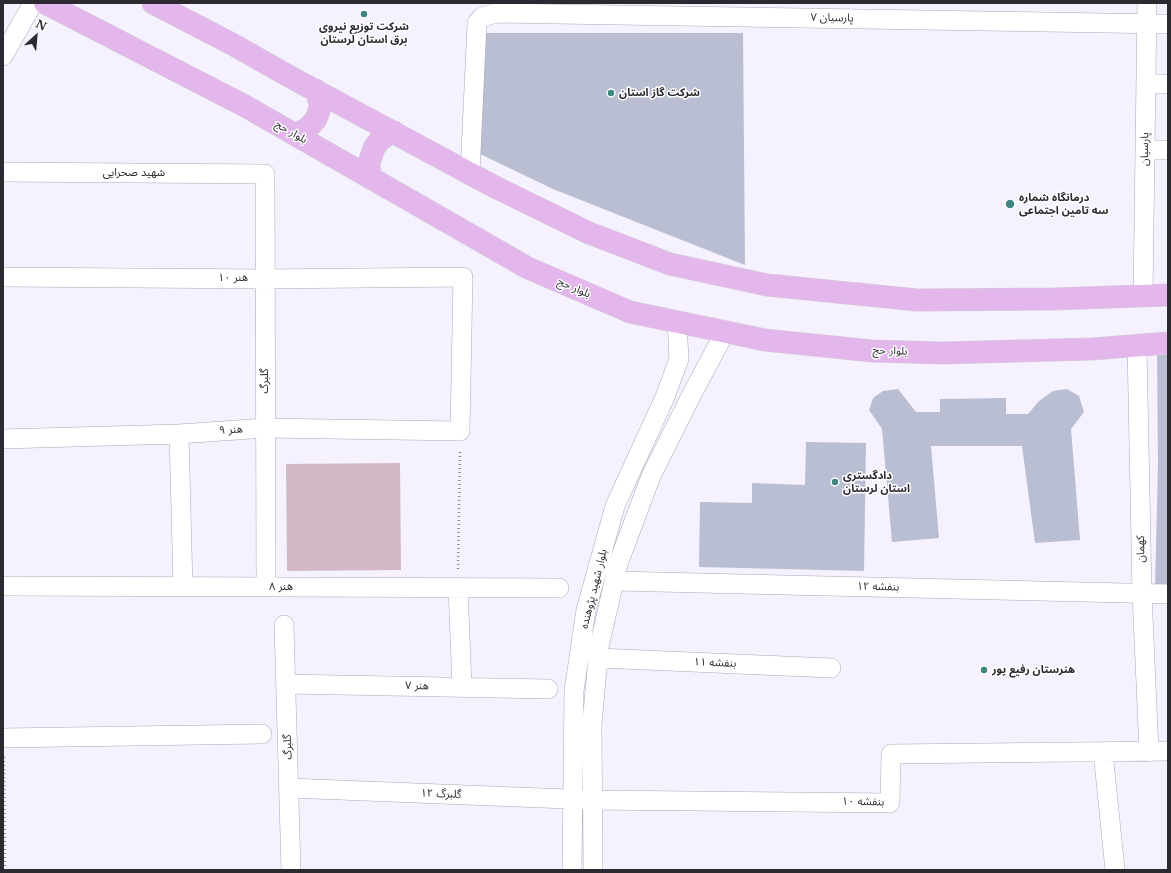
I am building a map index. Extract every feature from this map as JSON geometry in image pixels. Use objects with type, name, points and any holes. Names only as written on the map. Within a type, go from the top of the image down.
[{"type":"main road","name":"بلوار حج","points":[[45,3],[245,106],[528,268],[630,312],[765,340],[872,351],[943,353],[1092,349],[1168,343]]},
{"type":"main road","points":[[153,3],[232,44],[470,174],[589,233],[670,264],[767,285],[917,300],[1054,299],[1168,295]]},
{"type":"main road","points":[[294,134],[303,131],[310,126],[316,118],[319,112],[320,104],[316,90]]},
{"type":"main road","points":[[370,178],[368,163],[374,148],[379,141],[394,132]]},
{"type":"street","points":[[3,56],[33,3]]},
{"type":"street","name":"پارسیان","points":[[1143,296],[1147,3]]},
{"type":"street","points":[[470,174],[477,23],[482,17],[497,8]]},
{"type":"street","name":"پارسیان ۷","points":[[497,8],[1168,24]]},
{"type":"street","points":[[1147,84],[1168,84]]},
{"type":"street","points":[[1145,150],[1168,150]]},
{"type":"street","name":"شهید صحرایی","points":[[3,172],[265,174]]},
{"type":"street","name":"گلبرگ","points":[[265,174],[266,587]]},
{"type":"street","name":"هنر ۱۰","points":[[3,277],[265,279],[463,278],[460,431]]},
{"type":"street","name":"بلوار شهید پژوهنده","points":[[572,870],[574,691],[586,610],[615,506],[665,397],[679,359],[677,322]]},
{"type":"street","name":"بلوار شهید پژوهنده","points":[[593,870],[592,724],[599,647],[618,564],[651,476],[725,332]]},
{"type":"street","name":"کهمان","points":[[1137,346],[1142,593],[1141,752]]},
{"type":"street","name":"هنر ۹","points":[[3,439],[178,434],[266,428],[460,431]]},
{"type":"street","points":[[178,434],[183,587]]},
{"type":"street","name":"بنفشه ۱۲","points":[[614,581],[1168,594]]},
{"type":"street","name":"هنر ۸","points":[[3,586],[559,588]]},
{"type":"street","points":[[458,587],[462,687]]},
{"type":"street","name":"گلبرگ","points":[[284,625],[291,870]]},
{"type":"street","name":"بنفشه ۱۱","points":[[598,658],[831,668]]},
{"type":"street","name":"هنر ۷","points":[[286,684],[548,689]]},
{"type":"street","points":[[3,738],[262,734]]},
{"type":"street","name":"بنفشه ۱۰","points":[[592,800],[890,803],[891,754],[1168,751]]},
{"type":"street","points":[[1103,752],[1115,870]]},
{"type":"street","name":"گلبرگ ۱۲","points":[[289,788],[592,800]]},
{"type":"path","points":[[458,587],[460,431]]},
{"type":"path","points":[[3,738],[5,870]]},
{"type":"shaded area","points":[[400,463],[401,570],[287,571],[286,464]]},
{"type":"building","name":"شرکت گاز استان","points":[[480,33],[743,33],[745,265],[553,189],[478,153]]},
{"type":"building","points":[[1157,354],[1168,354],[1168,589],[1155,589],[1158,463]]},
{"type":"building","points":[[898,389],[916,412],[940,412],[940,399],[1006,398],[1006,414],[1028,414],[1039,401],[1053,391],[1067,389],[1079,396],[1084,412],[1071,429],[1080,540],[1035,543],[1022,446],[931,446],[939,538],[892,542],[882,429],[869,410],[873,398],[883,391]]},
{"type":"building","points":[[806,442],[866,443],[864,571],[699,567],[700,502],[752,503],[752,483],[805,485]]},
{"type":"place","name":"شرکت توزیع نیروی برق استان لرستان","points":[[364,14]]},
{"type":"place","name":"شرکت گاز استان","points":[[611,93]]},
{"type":"place","name":"درمانگاه شماره سه تامین اجتماعی","points":[[1010,204]]},
{"type":"place","name":"دادگستری استان لرستان","points":[[835,482]]},
{"type":"place","name":"هنرستان رفیع پور","points":[[984,670]]}]
